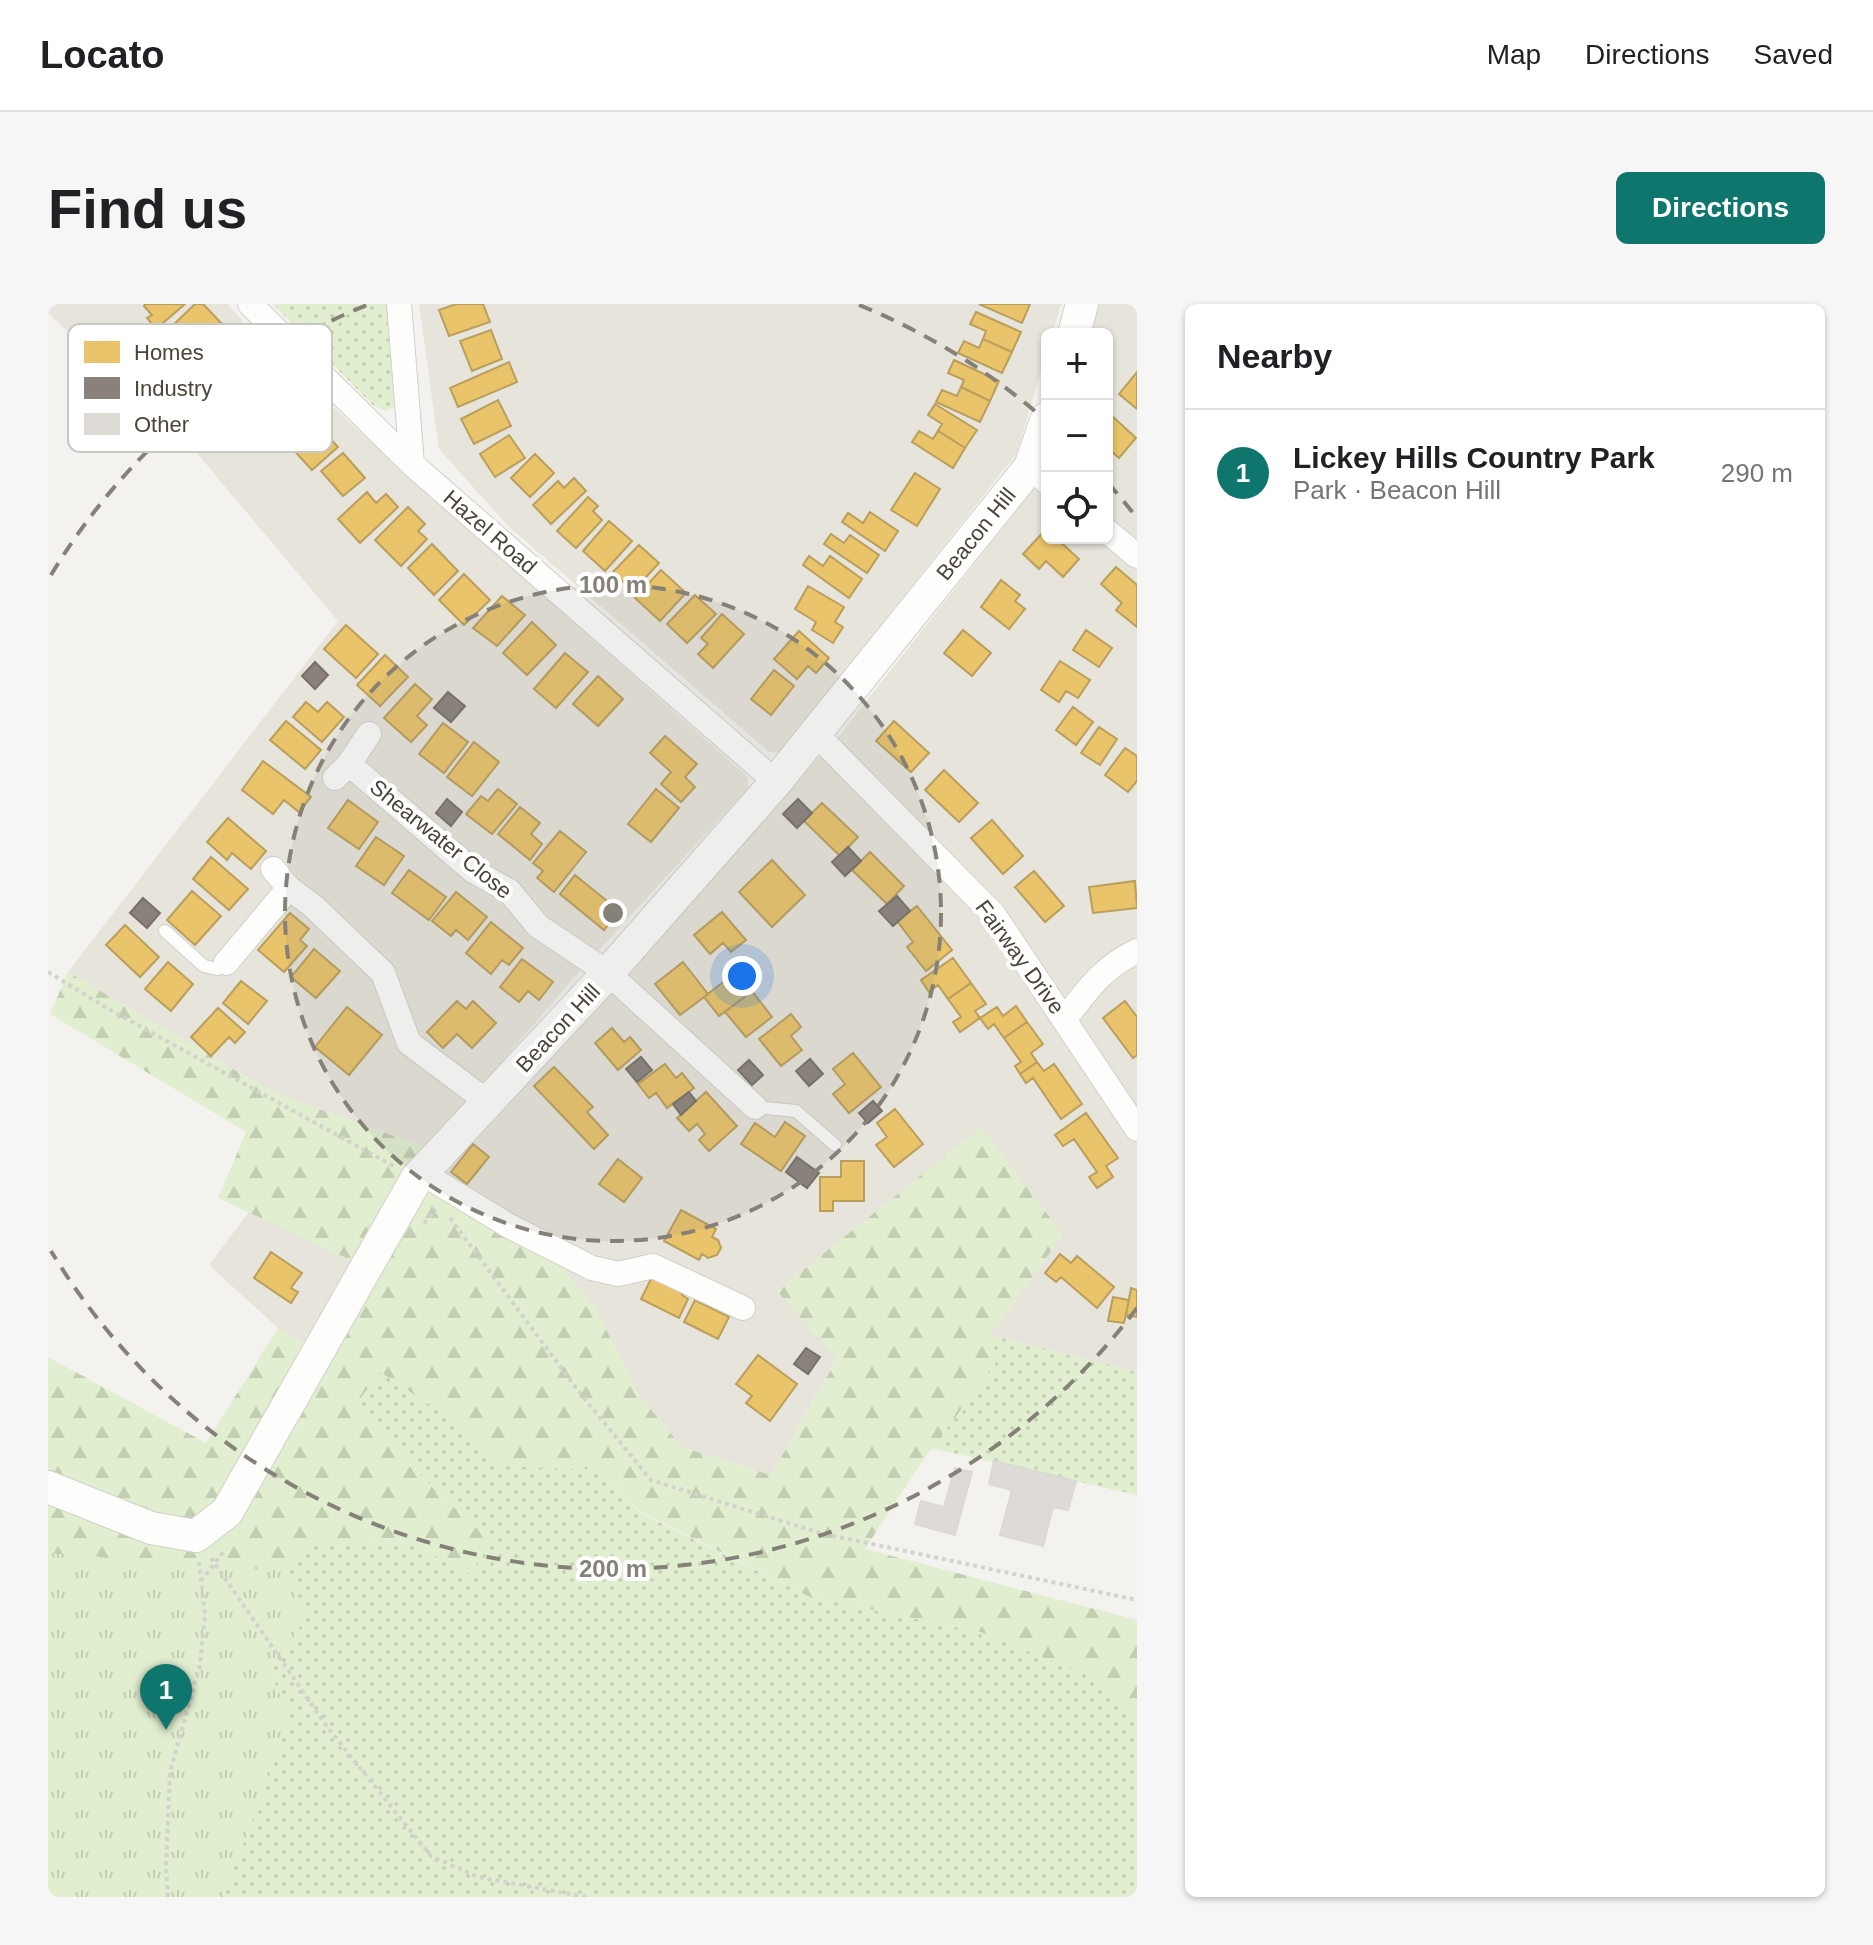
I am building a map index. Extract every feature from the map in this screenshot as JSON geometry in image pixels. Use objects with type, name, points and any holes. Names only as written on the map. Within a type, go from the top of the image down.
[{"type":"street","name":"Hazel Road","points":[[250,304],[270,324]]},
{"type":"street","points":[[399,304],[412,464]]},
{"type":"street","points":[[1076,328],[1082,304]]},
{"type":"street","name":"Hazel Road","points":[[332,385],[412,464],[776,782]]},
{"type":"street","name":"Beacon Hill","points":[[48,1487],[151,1528],[196,1536],[227,1512],[419,1176],[608,973],[776,782],[1038,474]]},
{"type":"street","points":[[1113,536],[1137,556]]},
{"type":"street","name":"Fairway Drive","points":[[815,733],[994,915],[1137,1129]]},
{"type":"street","name":"Shearwater Close","points":[[369,734],[342,771],[472,870],[509,891],[538,926],[608,973],[755,1107]]},
{"type":"street","points":[[273,869],[289,888],[313,906],[383,973],[409,1043],[489,1103]]},
{"type":"street","points":[[226,963],[289,888]]},
{"type":"street","points":[[1065,1019],[1097,977],[1119,959],[1137,951]]},
{"type":"street","points":[[419,1176],[592,1268],[618,1274],[653,1266],[743,1308]]},
{"type":"lane","points":[[165,931],[204,966],[217,969],[226,963]]},
{"type":"lane","points":[[755,1107],[796,1111],[835,1145]]},
{"type":"path","points":[[48,972],[107,1008],[419,1176]]},
{"type":"path","points":[[450,1217],[579,1392],[651,1480],[820,1533],[1137,1600]]},
{"type":"path","points":[[168,1897],[166,1868],[170,1772],[200,1665],[205,1615],[201,1581],[215,1563],[328,1728],[431,1856],[478,1877],[586,1897]]},
{"type":"shaded area","points":[[48,304],[228,304],[245,324],[68,324],[68,332],[48,313]]},
{"type":"shaded area","points":[[419,304],[1061,304],[1054,328],[1041,328],[1041,371],[1017,453],[780,753],[769,752],[508,526],[439,449]]},
{"type":"shaded area","points":[[1097,304],[1137,304],[1137,1372],[990,1335],[1063,1235],[777,1290],[837,1358],[771,1475],[682,1447],[638,1394],[595,1307],[437,1175],[843,731],[1009,520],[1041,461],[1041,544],[1113,544],[1113,328],[1090,328]]},
{"type":"shaded area","points":[[332,406],[748,777],[748,788],[577,974],[434,1141],[425,1147],[274,1093],[68,972],[338,621],[196,452],[332,452]]},
{"type":"shaded area","points":[[249,1212],[359,1264],[306,1345],[278,1328],[209,1265]]},
{"type":"green space","points":[[273,304],[390,304],[400,403],[386,411],[373,405],[332,364],[332,324],[293,324]]},
{"type":"green space","points":[[68,972],[274,1093],[425,1147],[359,1264],[218,1198],[246,1132],[50,1014]]},
{"type":"green space","points":[[981,1127],[1063,1235],[990,1335],[998,1360],[921,1463],[865,1549],[1137,1620],[1137,1718],[1087,1675],[981,1632],[810,1597],[639,1511],[602,1470],[504,1466],[441,1412],[380,1372],[354,1407],[434,1489],[492,1542],[470,1574],[409,1543],[317,1545],[285,1571],[307,1616],[270,1672],[288,1712],[280,1748],[223,1897],[48,1897],[48,1357],[206,1443],[278,1328],[306,1345],[437,1175],[531,1229],[595,1307],[638,1394],[682,1447],[771,1475],[837,1359],[777,1291]]},
{"type":"green space","points":[[990,1335],[1137,1372],[1137,1495],[931,1448],[997,1360]]},
{"type":"green space","points":[[380,1372],[441,1412],[504,1466],[602,1470],[639,1512],[810,1597],[981,1632],[1087,1675],[1137,1718],[1137,1897],[223,1897],[280,1748],[269,1673],[306,1616],[285,1571],[317,1545],[409,1543],[470,1573],[492,1542],[434,1489],[353,1406]]},
{"type":"green space","points":[[48,1553],[285,1571],[307,1616],[270,1672],[288,1712],[280,1748],[223,1897],[48,1897]]},
{"type":"building: Homes","points":[[185,304],[162,324],[152,324],[147,318],[152,315],[144,306]]},
{"type":"building: Homes","points":[[195,304],[203,304],[222,324],[174,324]]},
{"type":"building: Homes","points":[[456,304],[483,304],[490,322],[449,336],[439,310]]},
{"type":"building: Homes","points":[[979,304],[1030,304],[1022,323]]},
{"type":"building: Homes","points":[[976,312],[1021,332],[1012,352],[983,339],[986,331],[970,324]]},
{"type":"building: Homes","points":[[491,330],[502,359],[472,371],[460,341]]},
{"type":"building: Homes","points":[[983,339],[1012,352],[1002,373],[958,353],[964,341],[979,348]]},
{"type":"building: Homes","points":[[954,360],[999,381],[990,401],[961,387],[964,380],[948,373]]},
{"type":"building: Homes","points":[[509,362],[517,382],[458,407],[450,388]]},
{"type":"building: Homes","points":[[1137,372],[1137,409],[1119,394]]},
{"type":"building: Homes","points":[[961,387],[990,401],[980,422],[936,402],[942,390],[957,396]]},
{"type":"building: Homes","points":[[498,400],[511,426],[474,444],[461,419]]},
{"type":"building: Homes","points":[[935,404],[977,430],[965,448],[938,431],[942,424],[928,415]]},
{"type":"building: Homes","points":[[1113,417],[1136,438],[1119,458],[1113,453]]},
{"type":"building: Homes","points":[[919,431],[933,439],[938,431],[965,448],[953,468],[912,442]]},
{"type":"building: Homes","points":[[509,435],[525,458],[495,477],[480,454]]},
{"type":"building: Homes","points":[[332,441],[338,447],[312,470],[295,452],[332,452]]},
{"type":"building: Homes","points":[[343,453],[365,478],[343,496],[321,471]]},
{"type":"building: Homes","points":[[535,454],[554,473],[530,497],[511,478]]},
{"type":"building: Homes","points":[[915,473],[940,489],[917,526],[891,510]]},
{"type":"building: Homes","points":[[574,478],[586,491],[551,524],[533,505],[558,481],[564,488]]},
{"type":"building: Homes","points":[[367,492],[376,503],[386,494],[398,507],[360,543],[338,519]]},
{"type":"building: Homes","points":[[588,497],[598,506],[593,511],[602,520],[576,548],[557,531]]},
{"type":"building: Homes","points":[[408,507],[425,524],[418,531],[427,539],[401,566],[375,540]]},
{"type":"building: Homes","points":[[870,512],[898,531],[885,551],[842,522],[848,513],[863,523]]},
{"type":"building: Homes","points":[[609,521],[632,541],[605,571],[583,551]]},
{"type":"building: Homes","points":[[831,534],[844,543],[850,535],[879,555],[867,573],[824,544]]},
{"type":"building: Homes","points":[[1041,534],[1041,544],[1063,544],[1079,559],[1063,577],[1046,561],[1039,569],[1023,554]]},
{"type":"building: Homes","points":[[432,544],[458,571],[434,595],[408,568]]},
{"type":"building: Homes","points":[[639,545],[659,563],[633,591],[613,572]]},
{"type":"building: Homes","points":[[809,556],[823,566],[830,556],[862,579],[849,598],[803,565]]},
{"type":"building: Homes","points":[[1116,567],[1137,585],[1137,627],[1116,610],[1122,603],[1101,584]]},
{"type":"building: Homes","points":[[661,570],[686,593],[660,621],[635,598]]},
{"type":"building: Homes","points":[[464,574],[490,600],[464,625],[439,600]]},
{"type":"building: Homes","points":[[1001,580],[1020,595],[1015,601],[1025,609],[1009,629],[981,607]]},
{"type":"building: Homes","points":[[808,586],[844,607],[835,622],[843,627],[833,643],[812,630],[816,622],[795,609]]},
{"type":"building: Homes","points":[[695,595],[716,614],[687,643],[667,624]]},
{"type":"building: Homes","points":[[502,596],[525,615],[497,646],[473,628]]},
{"type":"building: Homes","points":[[722,614],[744,634],[713,668],[698,654],[708,644],[701,638]]},
{"type":"building: Homes","points":[[532,622],[556,645],[527,675],[503,653]]},
{"type":"building: Homes","points":[[346,625],[378,654],[356,678],[324,649]]},
{"type":"building: Homes","points":[[963,630],[991,653],[972,676],[944,653]]},
{"type":"building: Homes","points":[[1086,630],[1112,648],[1099,667],[1073,650]]},
{"type":"building: Homes","points":[[799,631],[829,658],[816,673],[808,666],[797,679],[774,659]]},
{"type":"building: Homes","points":[[565,653],[588,672],[556,708],[534,689]]},
{"type":"building: Homes","points":[[385,655],[408,677],[380,706],[357,685]]},
{"type":"building: Homes","points":[[1060,661],[1090,680],[1078,698],[1066,691],[1059,702],[1041,690]]},
{"type":"building: Homes","points":[[774,670],[794,686],[771,715],[751,699]]},
{"type":"building: Homes","points":[[598,676],[623,699],[598,726],[573,704]]},
{"type":"building: Homes","points":[[415,684],[432,699],[417,716],[427,725],[411,742],[384,718]]},
{"type":"building: Homes","points":[[306,702],[318,712],[327,702],[344,717],[322,742],[293,717]]},
{"type":"building: Homes","points":[[1073,707],[1093,722],[1076,745],[1056,730]]},
{"type":"building: Homes","points":[[286,721],[321,750],[305,769],[270,740]]},
{"type":"building: Homes","points":[[894,721],[929,753],[911,772],[876,741]]},
{"type":"building: Homes","points":[[443,723],[468,742],[444,773],[419,754]]},
{"type":"building: Homes","points":[[1099,727],[1117,739],[1100,765],[1081,753]]},
{"type":"building: Homes","points":[[665,736],[697,764],[685,777],[695,787],[681,802],[661,784],[671,772],[650,753]]},
{"type":"building: Homes","points":[[474,742],[499,762],[472,796],[447,777]]},
{"type":"building: Homes","points":[[1125,748],[1137,756],[1137,781],[1128,792],[1105,775]]},
{"type":"building: Homes","points":[[263,761],[311,797],[299,812],[284,800],[273,814],[242,790]]},
{"type":"building: Homes","points":[[944,770],[978,803],[959,822],[925,790]]},
{"type":"building: Homes","points":[[498,789],[517,804],[492,834],[466,814],[481,796],[488,801]]},
{"type":"building: Homes","points":[[656,789],[679,808],[651,842],[628,824]]},
{"type":"building: Homes","points":[[348,800],[378,822],[359,849],[328,828]]},
{"type":"building: Homes","points":[[822,803],[858,837],[840,856],[804,821]]},
{"type":"building: Homes","points":[[520,807],[540,823],[531,834],[542,844],[530,860],[498,834]]},
{"type":"building: Homes","points":[[228,818],[266,851],[251,869],[232,853],[227,860],[207,842]]},
{"type":"building: Homes","points":[[992,820],[1023,856],[1003,874],[971,838]]},
{"type":"building: Homes","points":[[560,831],[586,852],[554,892],[537,878],[543,871],[533,863]]},
{"type":"building: Homes","points":[[376,837],[404,856],[384,885],[356,866]]},
{"type":"building: Homes","points":[[870,852],[904,886],[887,904],[852,870]]},
{"type":"building: Homes","points":[[211,857],[248,889],[229,910],[193,879]]},
{"type":"building: Homes","points":[[772,860],[805,895],[772,927],[739,892]]},
{"type":"building: Homes","points":[[409,870],[446,897],[429,920],[392,893]]},
{"type":"building: Homes","points":[[1034,871],[1064,906],[1045,922],[1015,887]]},
{"type":"building: Homes","points":[[575,875],[612,905],[607,910],[615,916],[604,930],[560,894]]},
{"type":"building: Homes","points":[[1135,881],[1137,908],[1093,913],[1089,887]]},
{"type":"building: Homes","points":[[192,891],[221,916],[195,945],[167,920]]},
{"type":"building: Homes","points":[[456,892],[487,917],[468,940],[456,930],[451,936],[432,921]]},
{"type":"building: Homes","points":[[917,906],[952,950],[926,971],[907,947],[913,942],[897,921]]},
{"type":"building: Homes","points":[[722,912],[746,940],[731,952],[723,943],[710,954],[694,935]]},
{"type":"building: Homes","points":[[290,913],[309,929],[300,940],[307,946],[284,972],[258,950]]},
{"type":"building: Homes","points":[[491,922],[523,948],[509,965],[502,960],[491,974],[466,953]]},
{"type":"building: Homes","points":[[125,925],[159,957],[140,977],[106,945]]},
{"type":"building: Homes","points":[[314,949],[340,971],[316,998],[291,977]]},
{"type":"building: Homes","points":[[953,958],[971,983],[948,999],[938,985],[929,992],[921,980]]},
{"type":"building: Homes","points":[[522,959],[553,982],[539,1000],[528,991],[519,1002],[500,987]]},
{"type":"building: Homes","points":[[168,962],[193,984],[171,1011],[145,989]]},
{"type":"building: Homes","points":[[683,962],[708,994],[680,1015],[655,984]]},
{"type":"building: Homes","points":[[731,976],[746,996],[719,1016],[704,997]]},
{"type":"building: Homes","points":[[241,981],[267,1001],[248,1024],[223,1003]]},
{"type":"building: Homes","points":[[971,983],[986,1004],[975,1011],[980,1018],[960,1032],[953,1022],[961,1017],[948,999]]},
{"type":"building: Homes","points":[[752,991],[772,1017],[746,1037],[725,1012]]},
{"type":"building: Homes","points":[[457,1001],[466,1009],[473,1001],[496,1023],[472,1048],[457,1034],[443,1048],[427,1032]]},
{"type":"building: Homes","points":[[1125,1001],[1137,1017],[1137,1055],[1133,1058],[1103,1018]]},
{"type":"building: Homes","points":[[1016,1006],[1027,1022],[1004,1038],[994,1024],[988,1029],[980,1018],[997,1007],[1003,1016]]},
{"type":"building: Homes","points":[[347,1007],[382,1035],[349,1075],[315,1047]]},
{"type":"building: Homes","points":[[218,1008],[245,1032],[235,1043],[229,1037],[211,1056],[191,1037]]},
{"type":"building: Homes","points":[[791,1014],[801,1027],[791,1036],[802,1050],[781,1066],[759,1039]]},
{"type":"building: Homes","points":[[1027,1022],[1043,1044],[1031,1053],[1037,1062],[1020,1074],[1015,1066],[1021,1062],[1004,1038]]},
{"type":"building: Homes","points":[[612,1028],[624,1042],[630,1037],[641,1050],[618,1070],[595,1043]]},
{"type":"building: Homes","points":[[853,1053],[881,1087],[849,1113],[833,1094],[845,1084],[833,1069]]},
{"type":"building: Homes","points":[[1037,1062],[1044,1071],[1054,1064],[1082,1104],[1061,1119],[1033,1078],[1026,1083],[1020,1074]]},
{"type":"building: Homes","points":[[665,1064],[676,1078],[682,1073],[694,1088],[667,1108],[656,1093],[649,1098],[638,1084]]},
{"type":"building: Homes","points":[[554,1067],[593,1107],[587,1112],[608,1135],[594,1149],[534,1086]]},
{"type":"building: Homes","points":[[706,1092],[737,1126],[709,1151],[699,1140],[705,1134],[697,1124],[689,1131],[677,1118]]},
{"type":"building: Homes","points":[[895,1109],[923,1144],[894,1167],[876,1145],[887,1137],[877,1123]]},
{"type":"building: Homes","points":[[1086,1113],[1118,1158],[1106,1166],[1113,1177],[1097,1188],[1089,1177],[1097,1172],[1074,1139],[1063,1146],[1055,1135]]},
{"type":"building: Homes","points":[[785,1122],[805,1136],[781,1171],[741,1144],[755,1123],[775,1137]]},
{"type":"building: Homes","points":[[473,1144],[489,1157],[467,1184],[451,1172]]},
{"type":"building: Homes","points":[[618,1159],[642,1178],[624,1202],[599,1184]]},
{"type":"building: Homes","points":[[841,1161],[864,1161],[864,1201],[833,1201],[833,1211],[820,1211],[820,1177],[841,1177]]},
{"type":"building: Homes","points":[[681,1210],[716,1229],[712,1237],[718,1240],[721,1248],[717,1255],[708,1258],[702,1254],[699,1260],[664,1241]]},
{"type":"building: Homes","points":[[271,1252],[302,1273],[291,1288],[298,1292],[291,1303],[254,1278]]},
{"type":"building: Homes","points":[[1060,1254],[1071,1263],[1077,1256],[1114,1287],[1097,1308],[1061,1277],[1056,1282],[1045,1273]]},
{"type":"building: Homes","points":[[654,1273],[685,1289],[682,1295],[688,1299],[679,1318],[641,1299]]},
{"type":"building: Homes","points":[[1131,1288],[1137,1290],[1137,1317],[1126,1315]]},
{"type":"building: Homes","points":[[1113,1297],[1129,1300],[1124,1323],[1108,1321]]},
{"type":"building: Homes","points":[[695,1300],[729,1317],[718,1339],[684,1322]]},
{"type":"building: Homes","points":[[758,1355],[797,1384],[770,1421],[746,1403],[752,1396],[736,1384]]},
{"type":"building: Industry","points":[[315,662],[328,675],[315,689],[302,676]]},
{"type":"building: Industry","points":[[448,692],[465,706],[451,722],[434,708]]},
{"type":"building: Industry","points":[[447,799],[462,812],[451,826],[436,813]]},
{"type":"building: Industry","points":[[798,799],[812,813],[797,828],[783,814]]},
{"type":"building: Industry","points":[[848,847],[861,861],[845,876],[832,862]]},
{"type":"building: Industry","points":[[897,896],[910,911],[893,926],[879,911]]},
{"type":"building: Industry","points":[[143,898],[160,913],[147,928],[130,913]]},
{"type":"building: Industry","points":[[641,1057],[652,1070],[637,1082],[626,1069]]},
{"type":"building: Industry","points":[[810,1059],[823,1074],[809,1086],[796,1071]]},
{"type":"building: Industry","points":[[749,1060],[763,1075],[752,1085],[738,1070]]},
{"type":"building: Industry","points":[[689,1092],[696,1101],[681,1115],[673,1104]]},
{"type":"building: Industry","points":[[873,1101],[882,1111],[868,1123],[859,1113]]},
{"type":"building: Industry","points":[[797,1157],[819,1173],[807,1188],[786,1172]]},
{"type":"building: Industry","points":[[806,1348],[820,1357],[808,1374],[794,1364]]},
{"type":"building: Other","points":[[994,1461],[1076,1481],[1068,1510],[1053,1507],[1043,1546],[1000,1535],[1012,1490],[989,1484]]},
{"type":"building: Other","points":[[955,1468],[972,1472],[955,1535],[915,1524],[921,1501],[944,1507]]},
{"type":"place","name":"Lickey Hills Country Park","points":[[166,1730]]}]
